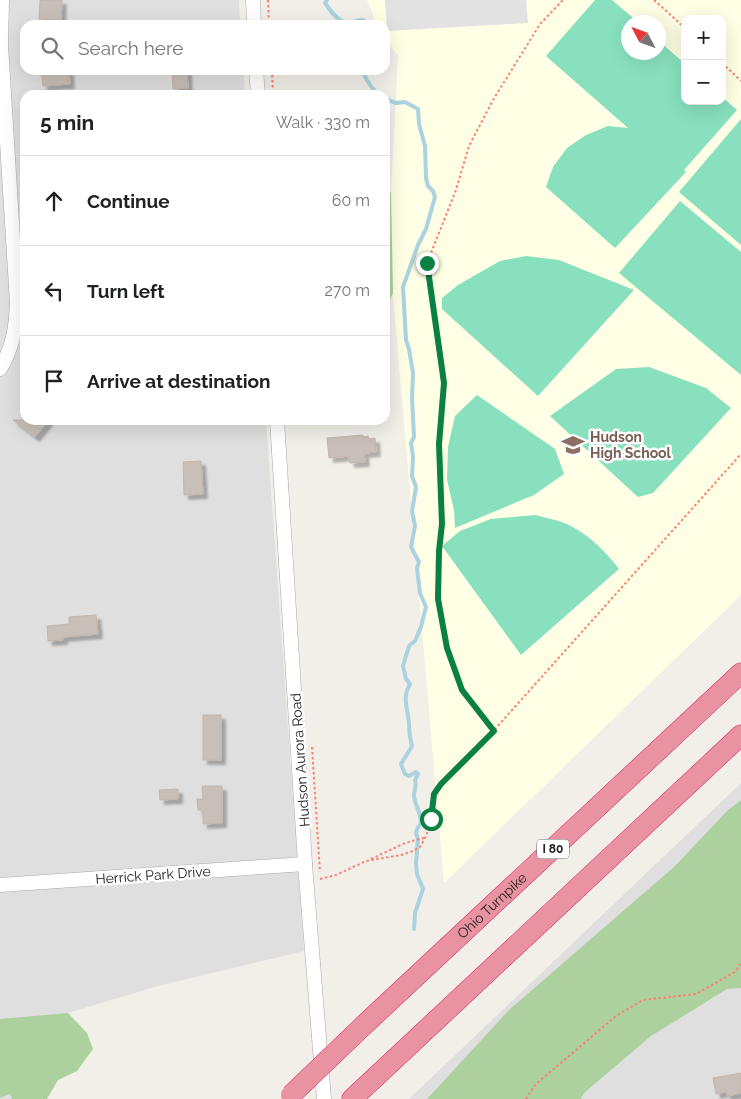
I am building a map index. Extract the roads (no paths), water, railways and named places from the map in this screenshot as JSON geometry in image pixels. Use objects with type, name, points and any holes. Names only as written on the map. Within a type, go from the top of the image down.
[{"type":"highway","name":"Ohio Turnpike","points":[[289,1097],[741,673]]},
{"type":"highway","points":[[352,1099],[741,735]]},
{"type":"street","points":[[0,369],[10,348],[15,329],[17,303],[1,45],[2,0]]},
{"type":"street","points":[[253,0],[254,20]]},
{"type":"street","points":[[256,75],[258,90]]},
{"type":"street","name":"Hudson Aurora Road","points":[[277,425],[305,864],[324,1099]]},
{"type":"street","name":"Herrick Park Drive","points":[[0,886],[305,864]]},
{"type":"waterway","points":[[327,0],[325,3],[340,20]]},
{"type":"waterway","points":[[358,20],[363,20]]},
{"type":"waterway","points":[[364,75],[374,90]]},
{"type":"waterway","points":[[390,101],[396,103],[405,102],[418,109],[419,124],[425,146],[426,178],[428,186],[433,191],[435,197],[426,229],[418,245],[403,287],[406,340],[413,373],[414,437],[411,443],[413,457],[412,476],[416,487],[412,511],[415,526],[411,547],[419,562],[417,568],[420,593],[426,607],[421,627],[415,641],[409,646],[403,666],[406,679],[410,684],[407,689],[406,700],[412,746],[401,764],[405,774],[409,776],[416,772],[418,774],[415,780],[414,796],[421,823],[416,833],[418,839],[416,863],[417,874],[423,889],[415,913],[414,929]]},
{"type":"place","name":"Hudson High School","points":[[573,445]]}]
